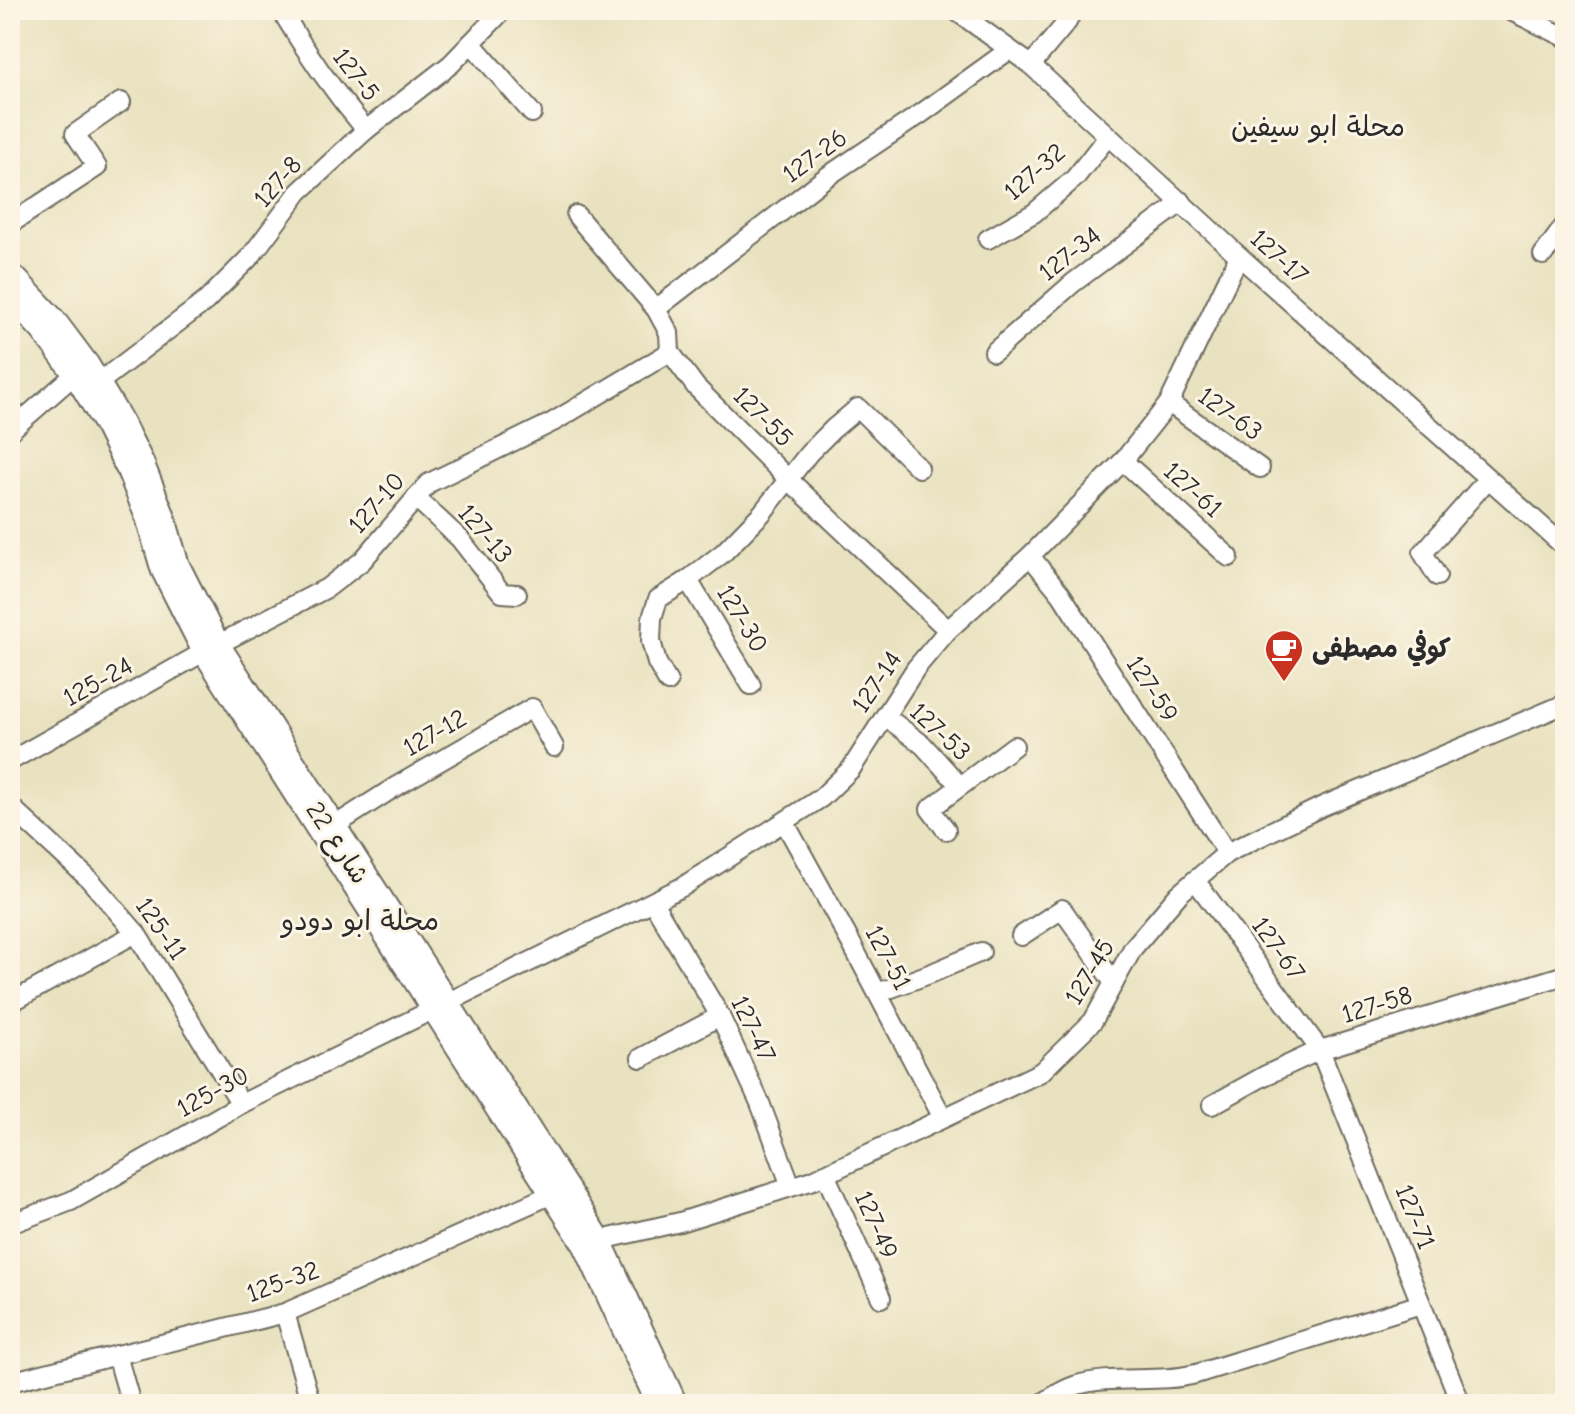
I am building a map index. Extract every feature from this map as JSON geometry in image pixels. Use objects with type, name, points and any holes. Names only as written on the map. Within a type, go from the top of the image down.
[{"type":"street","name":"شارع 22","points":[[10,284],[48,325],[87,378],[114,424],[155,516],[170,567],[211,648],[592,1242],[667,1404]]},
{"type":"lane","name":"127-5","points":[[281,10],[302,47],[366,130]]},
{"type":"lane","name":"127-8","points":[[10,431],[206,301],[251,256],[299,192],[366,130],[451,64],[503,10]]},
{"type":"lane","name":"127-17","points":[[955,10],[1031,65],[1239,256],[1565,547]]},
{"type":"lane","points":[[1031,65],[1067,22],[1073,10]]},
{"type":"lane","points":[[1509,10],[1565,37]]},
{"type":"lane","points":[[471,43],[532,113]]},
{"type":"lane","name":"127-26","points":[[656,309],[825,178],[1009,50]]},
{"type":"lane","points":[[10,224],[97,167],[75,134],[121,102]]},
{"type":"lane","name":"127-32","points":[[988,239],[1034,213],[1065,187],[1108,136]]},
{"type":"lane","name":"127-34","points":[[994,352],[1073,283],[1182,202]]},
{"type":"lane","name":"127-55","points":[[576,215],[656,309],[669,333],[670,352],[696,387],[948,630]]},
{"type":"lane","points":[[1543,255],[1565,225]]},
{"type":"lane","name":"127-14","points":[[441,1007],[682,887],[821,798],[851,769],[916,668],[948,630],[1030,556],[1123,461],[1169,403],[1239,256]]},
{"type":"lane","name":"127-10","points":[[211,648],[327,588],[362,561],[429,483],[553,422],[670,352]]},
{"type":"lane","name":"127-63","points":[[1169,403],[1260,468]]},
{"type":"lane","points":[[668,682],[657,663],[651,641],[652,618],[658,599],[723,553],[762,513],[817,445],[858,408],[919,468]]},
{"type":"lane","name":"127-61","points":[[1123,461],[1229,557]]},
{"type":"lane","points":[[1437,576],[1423,553],[1488,479]]},
{"type":"lane","name":"127-13","points":[[416,498],[460,539],[502,593],[517,594]]},
{"type":"lane","name":"127-59","points":[[1030,556],[1061,594],[1227,853]]},
{"type":"lane","name":"127-30","points":[[688,580],[751,685]]},
{"type":"lane","name":"125-24","points":[[10,761],[211,648]]},
{"type":"lane","name":"127-45","points":[[592,1242],[680,1222],[825,1174],[1041,1072],[1093,1021],[1133,948],[1179,894],[1227,853],[1323,806],[1565,704]]},
{"type":"lane","name":"127-12","points":[[328,830],[395,787],[532,708],[554,747]]},
{"type":"lane","name":"127-53","points":[[885,716],[923,745],[960,786]]},
{"type":"lane","points":[[946,830],[930,809],[1014,746]]},
{"type":"lane","name":"125-11","points":[[10,806],[90,880],[136,933],[241,1104]]},
{"type":"lane","name":"127-51","points":[[785,823],[943,1118]]},
{"type":"lane","name":"127-67","points":[[1195,880],[1320,1050]]},
{"type":"lane","name":"127-47","points":[[653,902],[720,1016],[760,1103],[791,1186]]},
{"type":"lane","points":[[1021,936],[1062,909],[1114,983]]},
{"type":"lane","points":[[10,1003],[136,933]]},
{"type":"lane","points":[[878,993],[981,952]]},
{"type":"lane","name":"127-58","points":[[1212,1105],[1320,1050],[1565,975]]},
{"type":"lane","name":"125-30","points":[[10,1224],[71,1201],[241,1104],[441,1007]]},
{"type":"lane","points":[[641,1058],[720,1016]]},
{"type":"lane","name":"127-71","points":[[1320,1050],[1461,1404]]},
{"type":"lane","name":"127-49","points":[[825,1174],[881,1298]]},
{"type":"lane","name":"125-32","points":[[10,1382],[285,1313],[559,1191]]},
{"type":"lane","points":[[1046,1401],[1072,1386],[1172,1379],[1196,1374],[1421,1304]]},
{"type":"lane","points":[[285,1313],[311,1404]]},
{"type":"lane","points":[[117,1355],[131,1404]]},
{"type":"place","name":"كوفي مصطفى","points":[[1284,683]]},
{"type":"district","name":"محلة ابو سيفين","points":[[1318,127]]},
{"type":"district","name":"محلة ابو دودو","points":[[360,921]]}]
